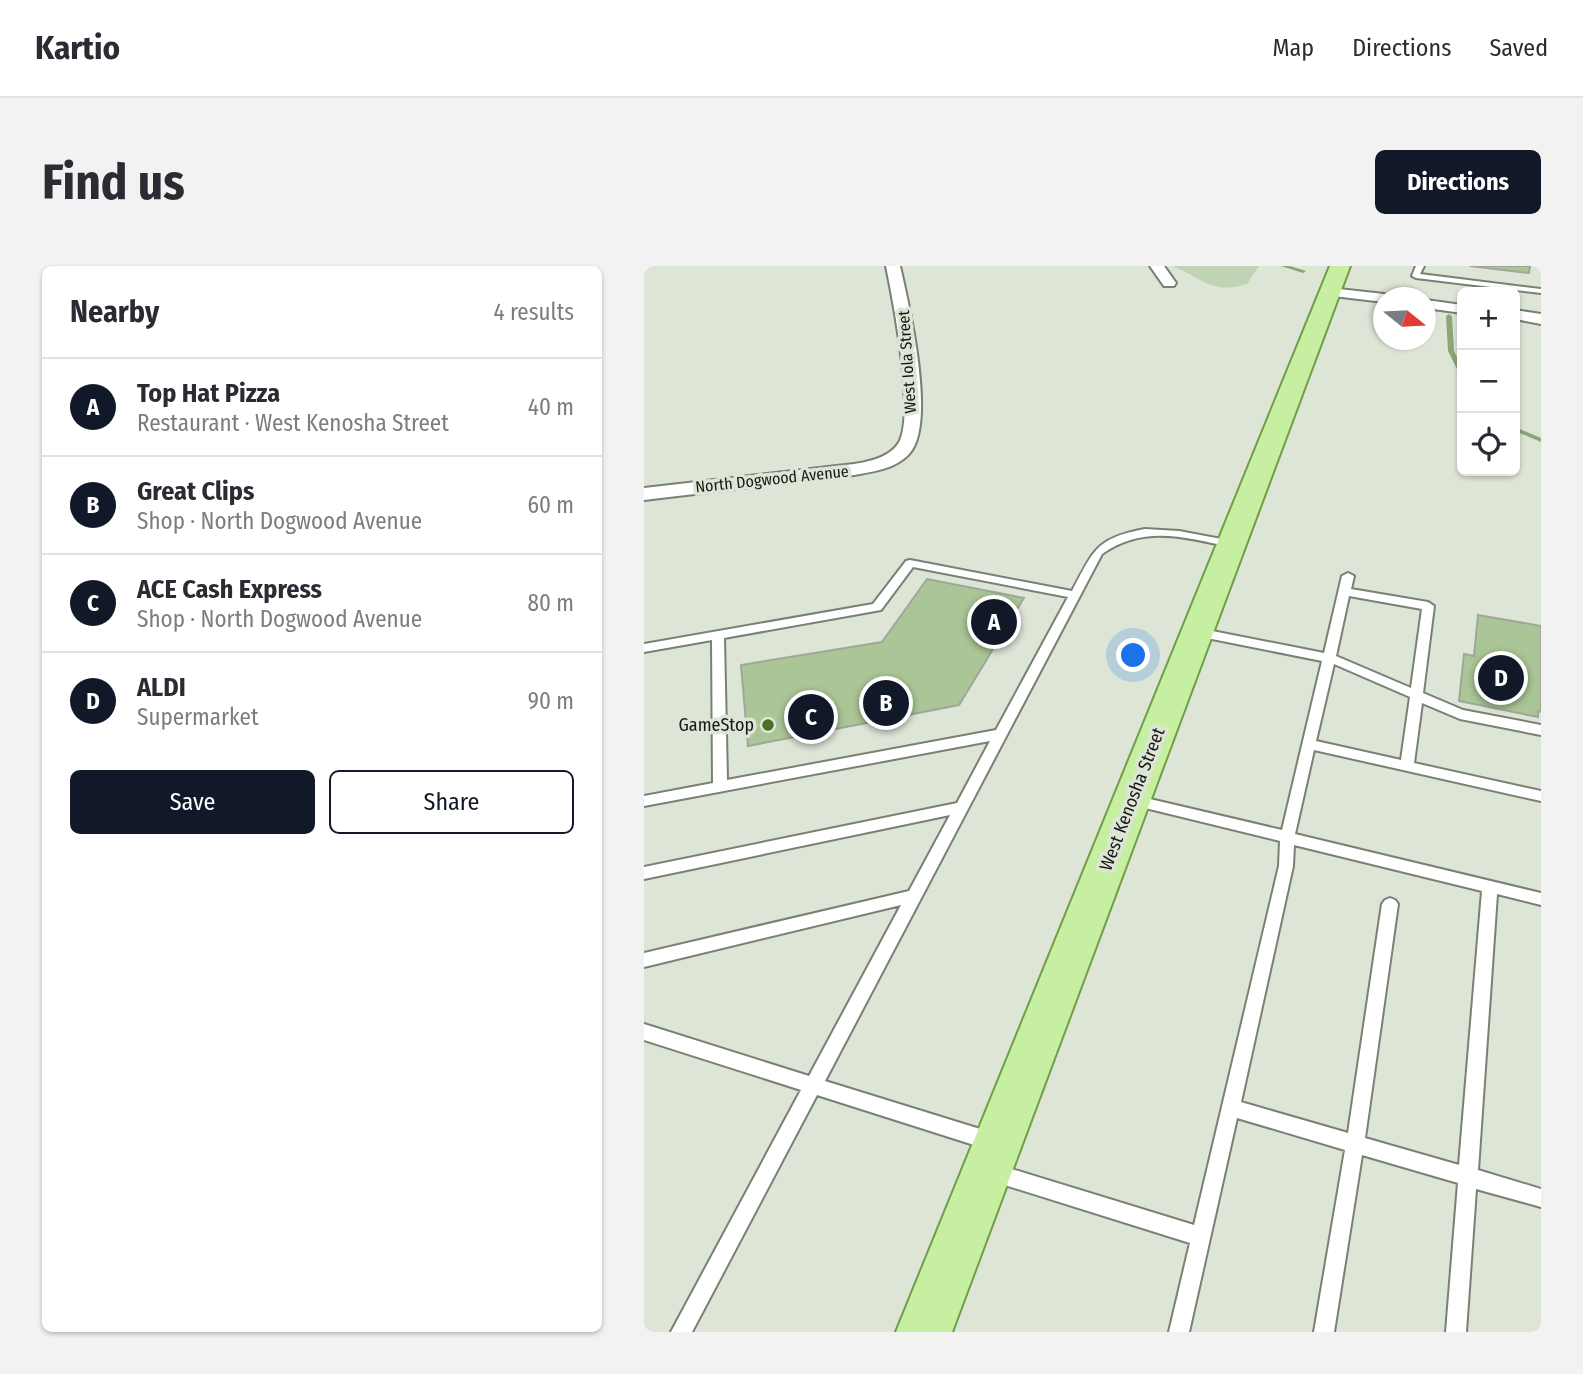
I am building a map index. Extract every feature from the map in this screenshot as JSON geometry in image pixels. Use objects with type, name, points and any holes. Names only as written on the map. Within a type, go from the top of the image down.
[{"type":"main road","name":"West Kenosha Street","points":[[924,1332],[1340,266]]},
{"type":"street","name":"West Iola Street","points":[[893,266],[905,316],[912,411],[912,434],[897,455]]},
{"type":"street","points":[[1157,266],[1169,283]]},
{"type":"street","points":[[1330,292],[1373,298]]},
{"type":"street","points":[[1436,305],[1457,308]]},
{"type":"street","points":[[1520,316],[1541,319]]},
{"type":"street","name":"North Dogwood Avenue","points":[[644,494],[846,471],[876,465],[897,455]]},
{"type":"lane","points":[[1420,266],[1416,276],[1541,291]]},
{"type":"lane","points":[[681,1332],[1098,552],[1112,540],[1128,533],[1171,533],[1232,544]]},
{"type":"lane","points":[[644,648],[877,607],[910,564],[1075,595]]},
{"type":"lane","points":[[1179,1332],[1286,866],[1287,838],[1348,576]]},
{"type":"lane","points":[[1345,592],[1428,607],[1406,766]]},
{"type":"lane","points":[[1198,632],[1329,658],[1461,714],[1541,730]]},
{"type":"lane","points":[[718,635],[720,786]]},
{"type":"lane","points":[[644,800],[1001,734]]},
{"type":"lane","points":[[1308,744],[1541,796]]},
{"type":"lane","points":[[1131,800],[1541,899]]},
{"type":"lane","points":[[644,873],[962,807]]},
{"type":"lane","points":[[1456,1332],[1490,887]]},
{"type":"lane","points":[[644,960],[914,895]]},
{"type":"lane","points":[[1324,1332],[1390,904]]},
{"type":"lane","points":[[644,1031],[814,1086],[1201,1237]]},
{"type":"lane","points":[[1231,1108],[1541,1198]]},
{"type":"green space","points":[[1172,266],[1259,266],[1247,284],[1225,288],[1208,284]]},
{"type":"building","points":[[1470,266],[1530,266],[1529,273]]},
{"type":"building","points":[[927,579],[1024,598],[959,705],[748,746],[741,665],[882,642]]},
{"type":"building","points":[[1478,615],[1541,626],[1541,712],[1538,711],[1538,717],[1459,701],[1464,654],[1474,656]]},
{"type":"waterway","points":[[1284,266],[1303,271]]},
{"type":"waterway","points":[[1449,316],[1451,351],[1457,363]]},
{"type":"waterway","points":[[1520,431],[1541,440]]},
{"type":"place","name":"Top Hat Pizza","points":[[994,622]]},
{"type":"place","name":"ALDI","points":[[1501,678]]},
{"type":"place","name":"Great Clips","points":[[886,703]]},
{"type":"place","name":"ACE Cash Express","points":[[811,717]]},
{"type":"place","name":"GameStop","points":[[768,725]]}]
